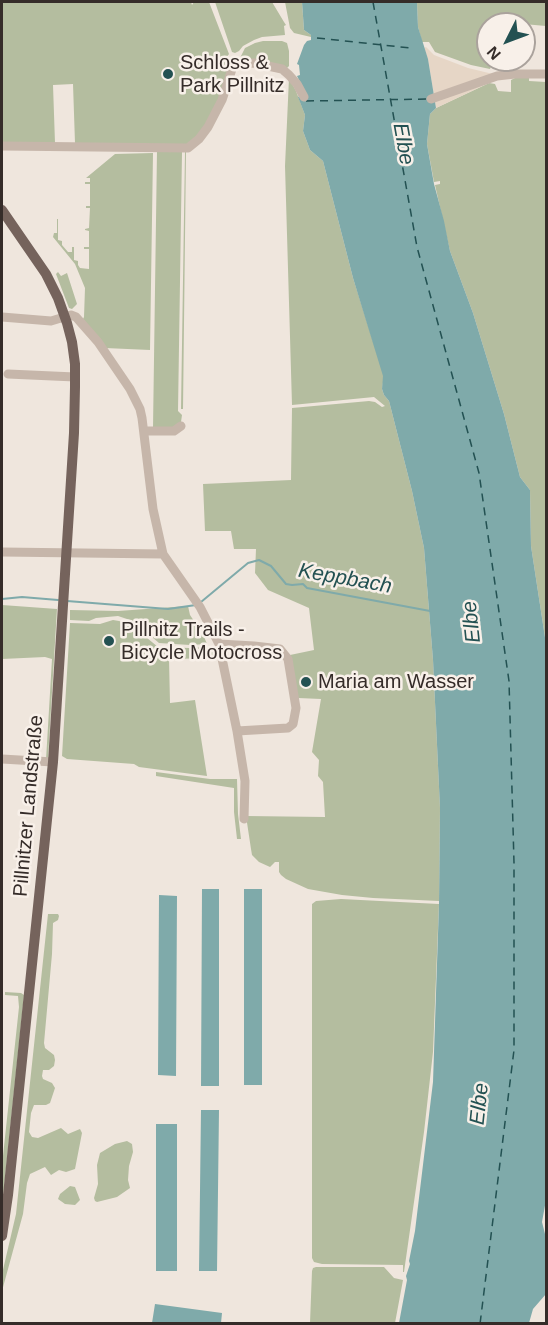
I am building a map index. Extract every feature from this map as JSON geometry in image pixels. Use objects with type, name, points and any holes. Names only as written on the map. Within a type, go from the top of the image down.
[{"type":"main road","name":"Pillnitzer Landstraße","points":[[2,210],[46,274],[58,298],[72,342],[75,363],[74,433],[53,762],[9,1195],[2,1236]]},
{"type":"street","points":[[2,146],[188,148],[208,127],[222,100],[232,69],[236,64],[254,63],[282,69],[297,84],[304,97]]},
{"type":"street","points":[[431,99],[498,76],[546,74]]},
{"type":"street","points":[[2,317],[51,321],[71,315],[76,317],[98,342],[130,389],[140,409],[153,509],[163,554],[198,604],[219,644],[245,781],[244,819]]},
{"type":"street","points":[[8,374],[75,377]]},
{"type":"street","points":[[144,431],[174,431],[181,426]]},
{"type":"street","points":[[2,552],[163,554]]},
{"type":"street","points":[[219,644],[280,650],[288,658],[297,708],[293,724],[288,728],[237,731]]},
{"type":"street","points":[[2,759],[53,762]]},
{"type":"green space","points":[[2,2],[191,2],[192,5],[194,2],[209,2],[229,54],[225,63],[229,68],[220,99],[198,137],[184,146],[75,143],[73,84],[53,85],[55,143],[2,142]]},
{"type":"green space","points":[[215,2],[272,2],[286,25],[284,26],[285,35],[262,37],[243,46],[235,53],[232,52]]},
{"type":"green space","points":[[285,2],[302,2],[304,30],[311,37],[294,33],[290,28]]},
{"type":"green space","points":[[417,2],[546,2],[546,26],[536,25],[536,12],[476,12],[476,66],[435,52],[429,42],[422,42],[418,27]]},
{"type":"green space","points":[[263,41],[287,43],[289,66],[287,68],[239,60],[245,48]]},
{"type":"green space","points":[[529,76],[529,81],[546,82],[546,644],[531,546],[530,490],[520,477],[504,414],[473,313],[450,251],[435,185],[440,184],[440,181],[434,182],[427,144],[430,114],[436,108],[489,83],[495,84],[498,91],[511,92],[511,80]]},
{"type":"green space","points":[[289,78],[305,115],[303,131],[310,150],[323,161],[353,278],[384,376],[382,389],[389,401],[424,548],[433,660],[440,808],[439,901],[373,898],[308,889],[281,875],[279,862],[275,862],[270,867],[259,862],[252,855],[246,816],[325,817],[323,782],[318,776],[319,760],[312,752],[321,699],[298,698],[290,655],[314,650],[309,608],[268,590],[255,573],[256,549],[234,549],[231,531],[205,531],[203,484],[291,480],[292,408],[369,401],[382,407],[385,406],[374,397],[292,405],[285,166]]},
{"type":"green space","points":[[157,151],[182,152],[178,411],[182,415],[181,422],[173,428],[153,428]]},
{"type":"green space","points":[[185,152],[183,409],[181,409]]},
{"type":"green space","points":[[153,153],[150,350],[105,348],[83,319],[85,288],[75,264],[53,237],[54,233],[57,233],[57,219],[58,240],[62,241],[62,245],[68,252],[72,252],[72,247],[74,247],[74,260],[78,261],[80,268],[89,269],[89,249],[84,249],[84,247],[89,247],[89,231],[85,229],[89,228],[90,208],[86,206],[90,206],[90,184],[85,184],[85,182],[90,182],[90,178],[86,178],[115,154]]},
{"type":"green space","points":[[58,272],[61,276],[67,273],[77,304],[72,309],[69,308],[56,274]]},
{"type":"green space","points":[[2,605],[57,609],[48,758],[46,760],[52,659],[45,657],[2,659]]},
{"type":"green space","points":[[188,606],[190,615],[200,627],[207,644],[159,643],[133,621],[118,616],[89,621],[70,620],[70,610],[118,611]]},
{"type":"green space","points":[[113,620],[130,624],[158,647],[211,647],[215,658],[169,659],[170,703],[195,700],[207,776],[139,767],[134,764],[67,759],[62,756],[70,623],[100,624]]},
{"type":"green space","points":[[156,772],[210,779],[237,779],[241,839],[237,839],[234,788],[156,776]]},
{"type":"green space","points":[[341,899],[439,904],[433,1052],[404,1272],[403,1265],[322,1264],[314,1262],[312,1258],[312,904],[316,901]]},
{"type":"green space","points":[[48,914],[59,916],[58,920],[53,923],[44,1043],[45,1048],[54,1055],[55,1060],[54,1066],[49,1070],[43,1070],[42,1076],[55,1088],[50,1103],[34,1105],[29,1132],[32,1137],[38,1138],[61,1128],[68,1134],[80,1129],[82,1133],[75,1169],[66,1172],[59,1170],[51,1175],[45,1167],[30,1174],[23,1214],[2,1291],[2,1274],[16,1214]]},
{"type":"green space","points":[[5,992],[24,995],[2,1207],[2,1165],[19,1007],[18,996],[5,995]]},
{"type":"green space","points":[[127,1141],[132,1144],[133,1152],[129,1166],[130,1188],[117,1197],[95,1201],[100,1153],[115,1144]]},
{"type":"green space","points":[[70,1186],[75,1187],[80,1200],[75,1205],[65,1204],[58,1199],[60,1194]]},
{"type":"green space","points":[[316,1267],[384,1267],[394,1278],[403,1280],[395,1323],[310,1323],[312,1271]]},
{"type":"shaded area","points":[[426,47],[434,55],[476,70],[476,72],[497,75],[489,83],[436,108],[424,48]]},
{"type":"water","name":"Elbe","points":[[302,2],[417,2],[418,27],[428,59],[436,108],[430,114],[427,144],[434,184],[450,251],[473,313],[504,414],[520,477],[530,490],[531,546],[546,644],[546,1200],[542,1222],[546,1238],[546,1294],[533,1309],[529,1323],[399,1323],[415,1231],[433,1082],[440,808],[433,660],[424,548],[412,491],[389,401],[382,389],[383,376],[353,278],[323,161],[310,150],[303,131],[305,115],[298,97],[305,92],[297,76],[300,75],[297,64],[304,45],[311,40],[311,35],[304,30]]},
{"type":"water","points":[[202,889],[219,889],[219,1086],[201,1086]]},
{"type":"water","points":[[244,889],[262,889],[262,1085],[244,1085]]},
{"type":"water","points":[[159,895],[177,896],[176,1076],[158,1075]]},
{"type":"water","points":[[201,1110],[219,1110],[217,1271],[199,1271]]},
{"type":"water","points":[[156,1124],[177,1124],[177,1271],[156,1271]]},
{"type":"water","points":[[155,1304],[222,1313],[221,1323],[152,1323]]},
{"type":"waterway","name":"Keppbach","points":[[201,602],[248,563],[259,560],[271,566],[286,584],[303,584],[307,588],[430,611]]},
{"type":"waterway","name":"Keppbach","points":[[2,599],[22,597],[58,600]]},
{"type":"waterway","name":"Keppbach","points":[[67,601],[168,609],[196,605]]},
{"type":"ferry route","points":[[373,2],[417,247],[479,473],[509,681],[514,863],[514,1050],[480,1324]]},
{"type":"ferry route","points":[[317,38],[411,48]]},
{"type":"ferry route","points":[[306,101],[427,99]]},
{"type":"place","name":"Schloss & Park Pillnitz","points":[[168,74]]},
{"type":"place","name":"Pillnitz Trails - Bicycle Motocross","points":[[109,641]]},
{"type":"place","name":"Maria am Wasser","points":[[306,682]]}]
